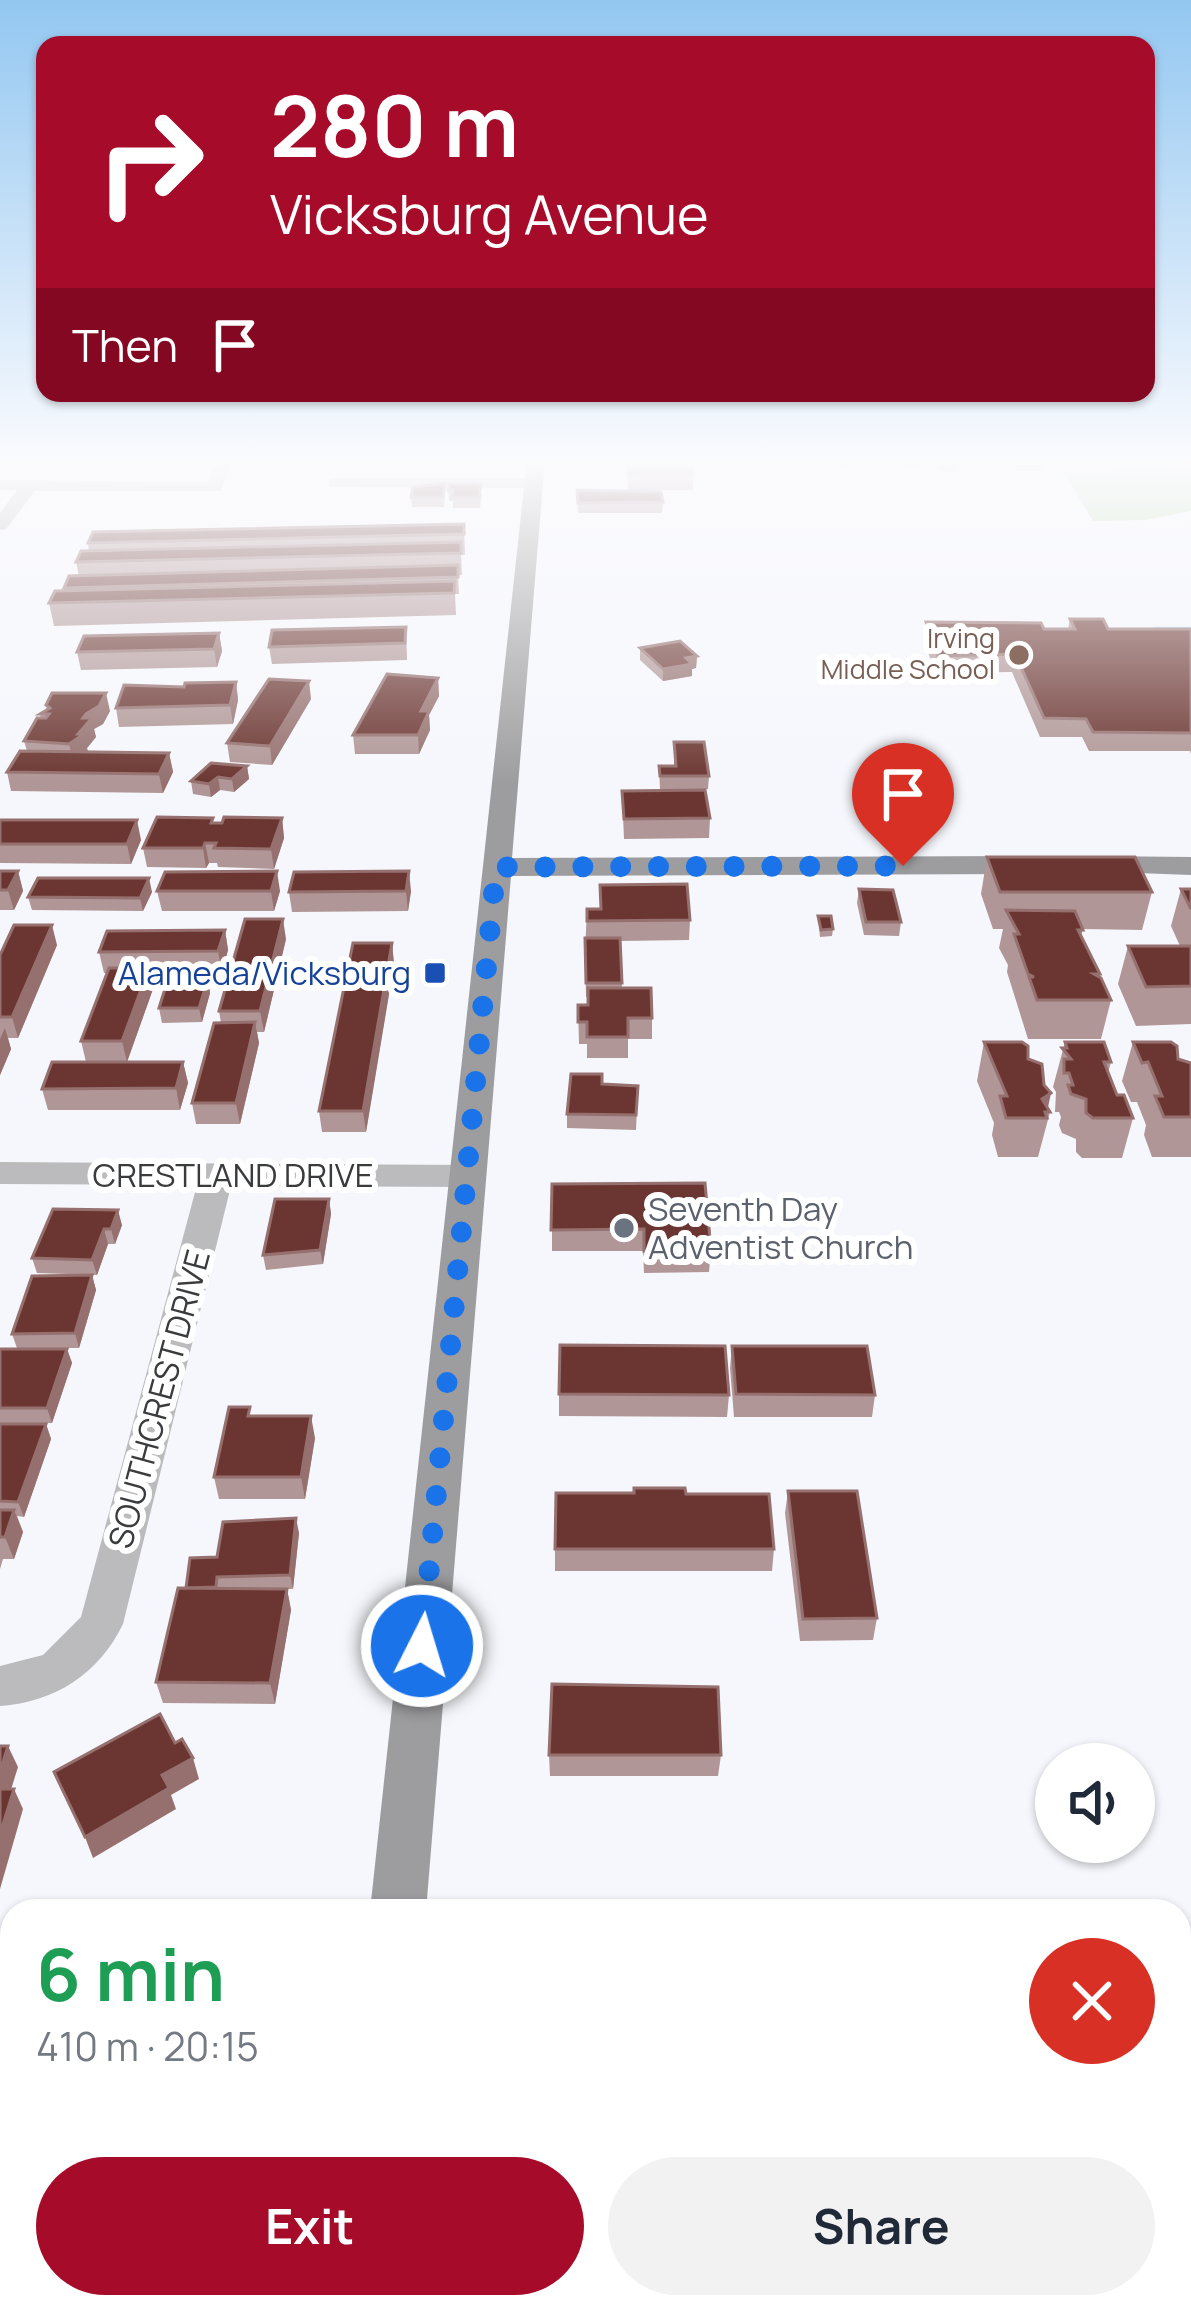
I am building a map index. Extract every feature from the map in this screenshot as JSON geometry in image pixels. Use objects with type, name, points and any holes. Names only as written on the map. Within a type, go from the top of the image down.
[{"type":"street","points":[[399,1899],[526,567]]},
{"type":"street","points":[[496,867],[1191,866]]},
{"type":"street","name":"CRESTLAND DRIVE","points":[[0,1173],[466,1176]]},
{"type":"street","name":"SOUTHCREST DRIVE","points":[[0,1686],[42,1680],[77,1653],[101,1624],[217,1174]]},
{"type":"building","points":[[458,567],[458,577],[64,588],[69,576]]},
{"type":"building","points":[[455,581],[454,593],[49,603],[55,591]]},
{"type":"building","points":[[1070,619],[1103,619],[1108,629],[1191,629],[1191,733],[1093,732],[1086,719],[1044,718],[1015,654],[938,656],[926,622],[1041,623],[1044,629],[1075,629]]},
{"type":"building","points":[[406,627],[405,643],[269,647],[272,630]]},
{"type":"building","points":[[219,633],[214,649],[77,652],[84,636]]},
{"type":"building","points":[[680,641],[697,656],[686,658],[692,664],[663,669],[640,648]]},
{"type":"building","points":[[387,674],[438,678],[421,711],[429,711],[418,735],[353,735]]},
{"type":"building","points":[[269,679],[309,681],[270,746],[227,743]]},
{"type":"building","points":[[236,682],[230,705],[116,708],[124,685],[184,687],[185,683]]},
{"type":"building","points":[[52,693],[106,693],[99,706],[83,718],[92,718],[78,734],[84,734],[69,744],[24,741],[37,718],[49,714],[40,714],[50,708],[46,705]]},
{"type":"building","points":[[674,742],[704,742],[709,776],[660,776],[659,766],[676,766]]},
{"type":"building","points":[[20,751],[169,753],[159,774],[7,772]]},
{"type":"building","points":[[211,763],[247,766],[232,779],[218,777],[209,784],[191,781]]},
{"type":"building","points":[[705,790],[710,818],[624,819],[622,791]]},
{"type":"building","points":[[157,817],[213,818],[211,823],[222,823],[224,817],[282,818],[271,849],[214,848],[216,843],[205,843],[203,848],[143,848]]},
{"type":"building","points":[[0,820],[137,820],[127,844],[0,844]]},
{"type":"building","points":[[987,857],[1135,857],[1152,892],[1000,892]]},
{"type":"building","points":[[0,871],[18,871],[8,890],[0,890]]},
{"type":"building","points":[[277,871],[271,891],[157,891],[165,872]]},
{"type":"building","points":[[409,871],[406,891],[289,892],[294,872]]},
{"type":"building","points":[[38,878],[149,878],[140,898],[28,897]]},
{"type":"building","points":[[687,884],[690,920],[587,921],[587,909],[601,909],[600,885]]},
{"type":"building","points":[[859,889],[893,890],[901,922],[866,922]]},
{"type":"building","points":[[1181,889],[1191,889],[1191,909]]},
{"type":"building","points":[[1006,910],[1075,911],[1083,930],[1078,930],[1100,974],[1094,974],[1101,978],[1111,1000],[1037,1000],[1029,977],[1034,977],[1028,974],[1014,934],[1019,934]]},
{"type":"building","points":[[818,916],[831,916],[833,929],[821,930]]},
{"type":"building","points":[[245,919],[283,919],[260,1011],[219,1011]]},
{"type":"building","points":[[14,925],[52,925],[12,1017],[0,1017],[0,955]]},
{"type":"building","points":[[225,930],[218,951],[99,952],[107,931]]},
{"type":"building","points":[[585,938],[620,938],[622,983],[586,983]]},
{"type":"building","points":[[353,943],[392,943],[363,1111],[319,1111]]},
{"type":"building","points":[[1128,946],[1191,946],[1191,986],[1146,987]]},
{"type":"building","points":[[109,968],[149,968],[122,1041],[81,1041]]},
{"type":"building","points":[[168,979],[208,979],[199,1008],[159,1008]]},
{"type":"building","points":[[588,988],[651,988],[652,1018],[628,1018],[628,1037],[587,1037],[587,1022],[578,1022],[578,1005],[588,1005]]},
{"type":"building","points":[[255,1022],[236,1103],[192,1103],[214,1023]]},
{"type":"building","points":[[984,1042],[1028,1046],[1028,1059],[1042,1064],[1044,1085],[1051,1093],[1042,1099],[1050,1112],[1045,1112],[1047,1118],[1006,1118],[1000,1096],[1007,1096]]},
{"type":"building","points":[[1065,1042],[1104,1042],[1111,1062],[1104,1062],[1117,1095],[1124,1095],[1133,1118],[1093,1118],[1086,1113],[1086,1099],[1071,1094],[1069,1073],[1064,1073],[1064,1059],[1071,1059],[1062,1048],[1067,1048]]},
{"type":"building","points":[[1133,1042],[1171,1042],[1177,1046],[1178,1059],[1191,1063],[1191,1117],[1164,1117],[1155,1096],[1162,1096],[1148,1062],[1142,1063]]},
{"type":"building","points":[[52,1062],[183,1062],[176,1088],[42,1089]]},
{"type":"building","points":[[571,1074],[602,1074],[602,1084],[638,1086],[636,1115],[567,1114]]},
{"type":"building","points":[[705,1183],[711,1250],[644,1251],[644,1229],[551,1230],[552,1184]]},
{"type":"building","points":[[275,1199],[329,1199],[320,1250],[263,1255]]},
{"type":"building","points":[[53,1209],[118,1210],[111,1229],[104,1229],[92,1260],[32,1258]]},
{"type":"building","points":[[92,1275],[75,1333],[12,1334],[32,1276]]},
{"type":"building","points":[[560,1345],[725,1346],[729,1395],[559,1394]]},
{"type":"building","points":[[732,1346],[867,1346],[875,1395],[736,1394]]},
{"type":"building","points":[[0,1349],[67,1349],[47,1408],[0,1408]]},
{"type":"building","points":[[229,1407],[250,1407],[248,1416],[311,1416],[301,1477],[214,1477]]},
{"type":"building","points":[[0,1424],[46,1424],[18,1502],[0,1501]]},
{"type":"building","points":[[634,1488],[685,1488],[686,1494],[769,1494],[774,1549],[555,1549],[556,1493],[634,1493]]},
{"type":"building","points":[[788,1491],[857,1491],[877,1618],[803,1619]]},
{"type":"building","points":[[0,1510],[14,1510],[5,1537],[0,1537]]},
{"type":"building","points":[[296,1518],[290,1575],[217,1577],[216,1587],[186,1588],[190,1558],[217,1557],[223,1522]]},
{"type":"building","points":[[178,1588],[287,1589],[270,1683],[156,1682]]},
{"type":"building","points":[[552,1684],[718,1687],[721,1755],[549,1755]]},
{"type":"building","points":[[160,1714],[175,1743],[182,1739],[193,1758],[162,1775],[169,1788],[85,1837],[54,1772]]},
{"type":"building","points":[[0,1746],[8,1746],[0,1772]]},
{"type":"building","points":[[0,1789],[14,1789],[0,1834]]},
{"type":"waterway","points":[[1155,629],[1191,629]]},
{"type":"place","name":"Irving Middle School","points":[[1019,655]]},
{"type":"place","name":"Alameda/Vicksburg","points":[[435,973]]},
{"type":"place","name":"Seventh Day Adventist Church","points":[[624,1228]]},
{"type":"route","points":[[422,1646],[496,867],[903,866]]}]
